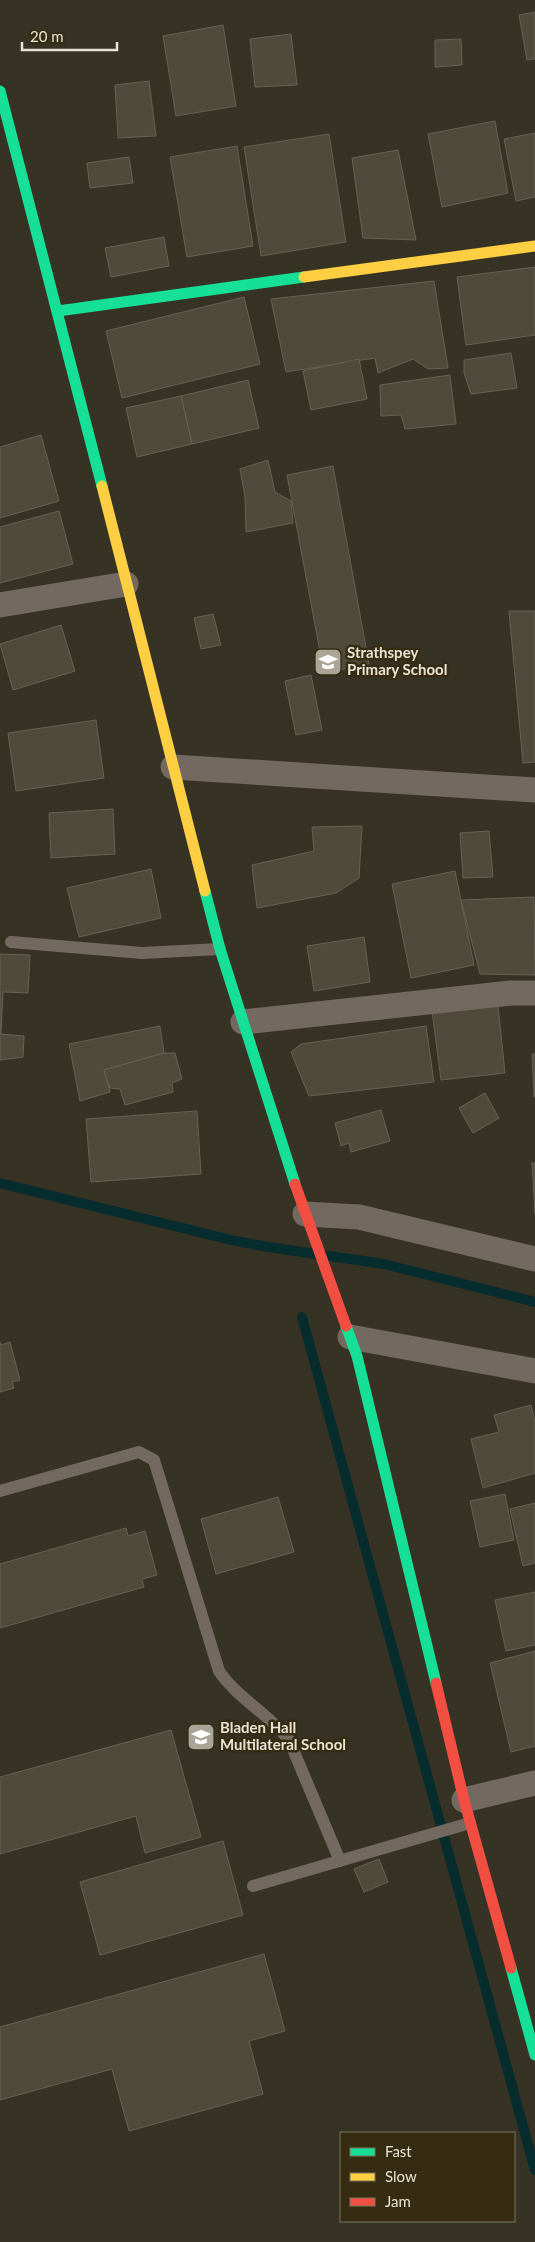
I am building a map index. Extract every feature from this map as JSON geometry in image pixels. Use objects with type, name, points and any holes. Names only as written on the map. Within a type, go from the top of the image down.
[{"type":"street","points":[[0,91],[5,127],[58,311],[220,949],[305,1214],[360,1366],[467,1812],[535,2055]]},
{"type":"street","points":[[58,311],[535,246]]},
{"type":"street","points":[[0,605],[126,584]]},
{"type":"street","points":[[173,767],[535,790]]},
{"type":"street","points":[[243,1022],[511,992],[535,993]]},
{"type":"street","points":[[305,1214],[359,1217],[535,1259]]},
{"type":"street","points":[[350,1336],[535,1371]]},
{"type":"street","points":[[467,1812],[535,1783]]},
{"type":"lane","points":[[11,942],[142,953],[220,949]]},
{"type":"lane","points":[[0,1491],[139,1452],[154,1460],[219,1671],[227,1683],[278,1726],[289,1740],[340,1861]]},
{"type":"lane","points":[[253,1886],[340,1861],[467,1812]]},
{"type":"building","points":[[535,12],[535,59],[527,60],[519,15]]},
{"type":"building","points":[[223,25],[236,106],[176,116],[163,36]]},
{"type":"building","points":[[291,34],[297,85],[255,87],[250,39]]},
{"type":"building","points":[[461,39],[462,65],[435,67],[435,40]]},
{"type":"building","points":[[149,81],[156,136],[118,138],[115,85]]},
{"type":"building","points":[[495,121],[508,193],[442,207],[428,134]]},
{"type":"building","points":[[535,133],[535,197],[516,201],[504,139]]},
{"type":"building","points":[[329,134],[346,242],[261,256],[244,147]]},
{"type":"building","points":[[237,146],[253,246],[187,257],[170,157]]},
{"type":"building","points":[[398,150],[416,240],[363,238],[352,158]]},
{"type":"building","points":[[129,157],[133,183],[90,188],[87,163]]},
{"type":"building","points":[[164,237],[169,266],[111,277],[105,248]]},
{"type":"building","points":[[535,267],[535,335],[466,345],[457,277]]},
{"type":"building","points":[[434,281],[448,368],[428,369],[413,359],[378,373],[375,358],[286,372],[271,299]]},
{"type":"building","points":[[244,297],[260,364],[122,398],[106,331]]},
{"type":"building","points":[[511,353],[517,388],[471,394],[464,373],[464,360]]},
{"type":"building","points":[[359,359],[367,399],[311,410],[303,371]]},
{"type":"building","points":[[450,375],[456,424],[405,429],[401,415],[381,416],[380,385]]},
{"type":"building","points":[[248,380],[259,428],[192,444],[181,396]]},
{"type":"building","points":[[181,396],[192,444],[137,457],[126,408]]},
{"type":"building","points":[[41,435],[59,501],[0,518],[0,447]]},
{"type":"building","points":[[268,460],[275,492],[291,501],[293,523],[246,532],[245,497],[240,469]]},
{"type":"building","points":[[333,466],[369,664],[324,673],[287,475]]},
{"type":"building","points":[[59,511],[73,564],[0,583],[0,527]]},
{"type":"building","points":[[509,611],[535,611],[535,762],[523,763]]},
{"type":"building","points":[[213,614],[221,645],[201,649],[194,618]]},
{"type":"building","points":[[61,625],[75,671],[13,690],[0,644]]},
{"type":"building","points":[[311,675],[322,730],[296,735],[285,681]]},
{"type":"building","points":[[96,720],[104,778],[16,791],[8,733]]},
{"type":"building","points":[[113,809],[115,854],[51,858],[49,813]]},
{"type":"building","points":[[362,826],[359,878],[336,893],[257,908],[252,865],[314,851],[312,827]]},
{"type":"building","points":[[489,831],[493,877],[463,878],[460,833]]},
{"type":"building","points":[[151,869],[161,918],[79,937],[67,888]]},
{"type":"building","points":[[455,871],[474,965],[411,978],[392,884]]},
{"type":"building","points":[[534,897],[535,975],[480,974],[461,900]]},
{"type":"building","points":[[364,937],[370,982],[314,991],[307,946]]},
{"type":"building","points":[[0,954],[30,955],[28,993],[3,992],[1,1034],[24,1036],[23,1057],[0,1060]]},
{"type":"building","points":[[498,1006],[505,1073],[441,1080],[432,1011]]},
{"type":"building","points":[[160,1026],[164,1053],[104,1070],[110,1092],[80,1101],[69,1044]]},
{"type":"building","points":[[426,1026],[434,1082],[309,1096],[291,1052],[301,1044]]},
{"type":"building","points":[[164,1053],[175,1053],[182,1079],[172,1083],[173,1092],[125,1105],[120,1089],[110,1088],[104,1070]]},
{"type":"building","points":[[532,1054],[535,1054],[535,1097],[534,1097]]},
{"type":"building","points":[[485,1093],[499,1118],[473,1133],[459,1108]]},
{"type":"building","points":[[381,1110],[390,1141],[351,1152],[349,1143],[341,1146],[335,1123]]},
{"type":"building","points":[[197,1111],[201,1174],[91,1182],[86,1119]]},
{"type":"building","points":[[532,1163],[535,1163],[535,1214]]},
{"type":"building","points":[[0,1342],[1,1345],[10,1342],[20,1380],[12,1382],[14,1388],[0,1392]]},
{"type":"building","points":[[531,1405],[535,1422],[535,1473],[483,1488],[471,1439],[499,1432],[494,1415]]},
{"type":"building","points":[[505,1494],[514,1540],[480,1547],[470,1501]]},
{"type":"building","points":[[278,1497],[294,1552],[216,1574],[201,1519]]},
{"type":"building","points":[[535,1503],[535,1563],[523,1566],[510,1509]]},
{"type":"building","points":[[126,1528],[128,1536],[145,1531],[157,1575],[142,1579],[144,1587],[0,1628],[0,1564]]},
{"type":"building","points":[[535,1592],[535,1645],[506,1651],[495,1600]]},
{"type":"building","points":[[535,1651],[535,1746],[511,1752],[490,1663]]},
{"type":"building","points":[[171,1730],[201,1837],[145,1853],[136,1816],[0,1854],[0,1777]]},
{"type":"building","points":[[223,1841],[243,1915],[100,1955],[80,1882]]},
{"type":"building","points":[[379,1859],[388,1882],[364,1892],[354,1869]]},
{"type":"building","points":[[264,1954],[285,2031],[249,2041],[263,2094],[129,2131],[112,2069],[0,2100],[0,2027]]},
{"type":"waterway","points":[[0,1183],[231,1240],[384,1264],[535,1302]]},
{"type":"waterway","points":[[302,1317],[535,2170]]},
{"type":"traffic: fast","points":[[0,91],[102,486]]},
{"type":"traffic: fast","points":[[58,311],[304,277]]},
{"type":"traffic: fast","points":[[205,891],[220,949],[295,1184]]},
{"type":"traffic: fast","points":[[346,1326],[357,1356],[436,1683]]},
{"type":"traffic: fast","points":[[511,1968],[535,2055]]},
{"type":"traffic: slow","points":[[304,277],[535,246]]},
{"type":"traffic: slow","points":[[102,486],[205,891]]},
{"type":"traffic: jam","points":[[295,1184],[346,1326]]},
{"type":"traffic: jam","points":[[436,1683],[464,1800],[511,1968]]},
{"type":"place","name":"Strathspey Primary School","points":[[328,662]]},
{"type":"place","name":"Bladen Hall Multilateral School","points":[[201,1737]]}]
